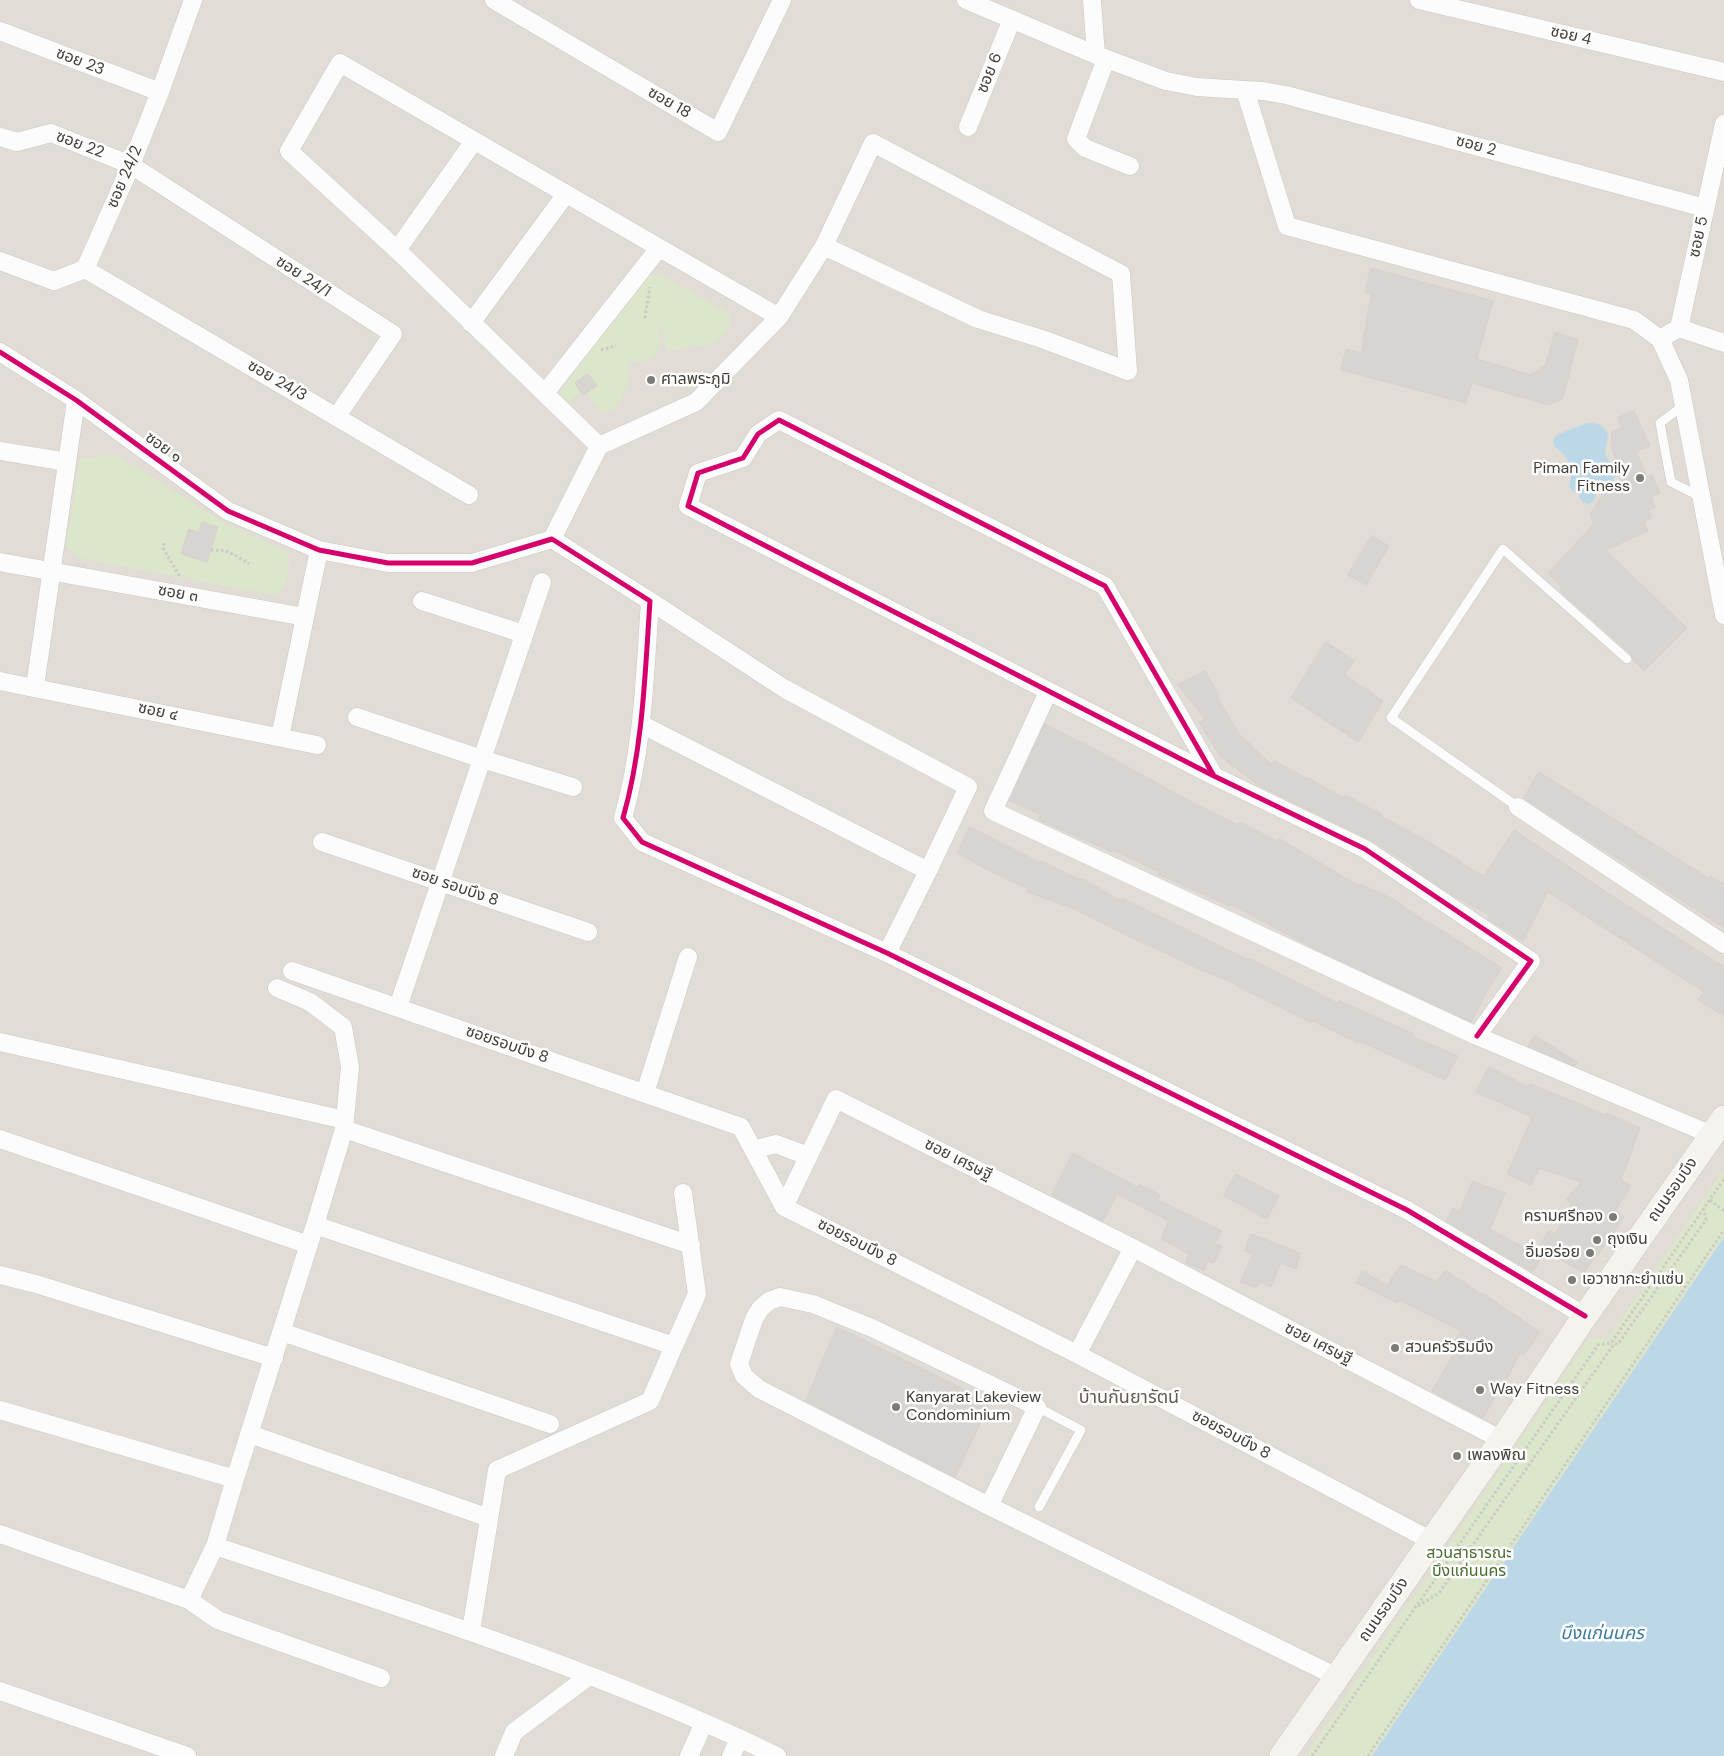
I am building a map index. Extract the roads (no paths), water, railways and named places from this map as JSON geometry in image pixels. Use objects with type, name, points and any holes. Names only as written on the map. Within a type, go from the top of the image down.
[{"type":"street","name":"ซอย 24/2","points":[[85,269],[131,165],[193,0]]},
{"type":"street","name":"ซอย 18","points":[[494,0],[718,132],[782,0]]},
{"type":"street","name":"ซอย 2","points":[[966,0],[1101,57],[1166,81],[1197,87],[1263,91],[1286,95],[1713,198]]},
{"type":"street","points":[[1092,0],[1101,57],[1076,139],[1085,148],[1130,166]]},
{"type":"street","name":"ซอย 4","points":[[1418,0],[1724,72]]},
{"type":"street","name":"ซอย 6","points":[[968,127],[1012,20]]},
{"type":"street","name":"ซอย 23","points":[[0,31],[160,92]]},
{"type":"street","points":[[599,446],[397,250],[289,151],[340,63],[778,317]]},
{"type":"street","points":[[1245,90],[1287,226],[1634,320],[1660,339],[1679,380],[1724,614]]},
{"type":"street","name":"ซอย 5","points":[[1679,328],[1713,198],[1724,124]]},
{"type":"street","name":"ซอย 22","points":[[0,137],[18,142],[51,133],[131,165]]},
{"type":"street","points":[[397,250],[474,141]]},
{"type":"street","points":[[824,246],[978,319],[1042,339],[1128,371],[1121,274],[873,143],[824,246],[778,317],[696,402],[599,446],[552,539],[785,689],[968,787],[887,953]]},
{"type":"street","name":"ซอย 24/1","points":[[131,165],[393,334],[337,416]]},
{"type":"street","points":[[471,322],[566,194]]},
{"type":"street","points":[[545,393],[659,248]]},
{"type":"street","points":[[0,261],[54,281],[85,269]]},
{"type":"street","name":"ซอย 24/3","points":[[85,269],[468,495]]},
{"type":"street","points":[[1660,339],[1679,328],[1724,343]]},
{"type":"street","name":"ซอย ๑","points":[[0,352],[76,400],[228,512],[319,550],[388,563],[472,563],[552,539]]},
{"type":"street","points":[[35,687],[76,400]]},
{"type":"street","points":[[1214,776],[1105,586],[779,420],[758,434],[743,458],[698,473],[688,506],[1048,692],[1214,776],[1365,849],[1530,961],[1477,1036]]},
{"type":"street","points":[[0,451],[67,462]]},
{"type":"street","points":[[280,737],[319,550]]},
{"type":"street","name":"ซอย ๓","points":[[0,562],[306,617]]},
{"type":"street","points":[[398,1007],[542,582]]},
{"type":"street","points":[[422,601],[524,634]]},
{"type":"street","points":[[650,601],[641,724],[623,818],[642,842],[887,953],[1407,1210],[1585,1316]]},
{"type":"street","name":"ซอย ๔","points":[[0,681],[316,745]]},
{"type":"street","points":[[1048,692],[993,811],[1477,1036],[1718,1126]]},
{"type":"street","points":[[357,716],[482,759],[573,787]]},
{"type":"street","points":[[641,724],[928,871]]},
{"type":"street","points":[[1518,807],[1724,944]]},
{"type":"street","name":"ซอย รอบบึง 8","points":[[322,842],[588,932]]},
{"type":"street","points":[[645,1093],[688,958]]},
{"type":"street","name":"ซอยรอบบึง 8","points":[[292,971],[741,1127],[784,1207],[1077,1354],[1432,1541]]},
{"type":"street","points":[[189,1600],[214,1546],[316,1225],[344,1124],[350,1067],[343,1027],[310,1002],[277,988]]},
{"type":"street","points":[[0,1042],[344,1124],[691,1245]]},
{"type":"street","name":"ซอย เศรษฐี","points":[[808,1156],[836,1099],[1133,1248],[1502,1440]]},
{"type":"street","name":"ถนนรอบบึง","points":[[1282,1756],[1718,1126]]},
{"type":"street","points":[[0,1139],[309,1245]]},
{"type":"street","points":[[753,1150],[776,1144],[808,1156],[784,1207]]},
{"type":"street","points":[[470,1631],[497,1470],[650,1401],[697,1294],[683,1193]]},
{"type":"street","points":[[316,1225],[674,1346]]},
{"type":"street","points":[[1077,1354],[1133,1248]]},
{"type":"street","points":[[0,1275],[36,1284],[274,1358]]},
{"type":"street","points":[[989,1506],[1037,1407],[872,1328],[813,1304],[780,1297],[769,1301],[760,1308],[754,1318],[739,1364],[744,1376],[751,1384],[802,1412],[989,1506],[1337,1677]]},
{"type":"street","points":[[282,1332],[550,1424]]},
{"type":"street","points":[[0,1410],[235,1479]]},
{"type":"street","points":[[250,1434],[489,1518]]},
{"type":"street","points":[[0,1534],[189,1600],[218,1620],[381,1678]]},
{"type":"street","points":[[214,1546],[470,1631],[589,1676],[740,1738],[777,1756]]},
{"type":"street","points":[[504,1756],[514,1732],[589,1676]]},
{"type":"street","points":[[0,1691],[187,1756]]},
{"type":"street","points":[[689,1756],[704,1723]]},
{"type":"street","points":[[731,1756],[740,1738]]},
{"type":"lane","points":[[1684,405],[1660,423],[1671,482],[1702,497]]},
{"type":"lane","points":[[1518,807],[1391,718],[1503,549],[1627,659]]},
{"type":"lane","points":[[1037,1407],[1080,1430],[1039,1507]]},
{"type":"water","points":[[1587,423],[1599,425],[1608,434],[1605,453],[1616,468],[1616,476],[1610,482],[1603,482],[1593,488],[1596,494],[1594,501],[1588,504],[1582,502],[1579,496],[1580,492],[1573,492],[1569,486],[1571,469],[1564,454],[1554,446],[1553,440],[1557,435]]},
{"type":"water","name":"บึงแก่นนคร","points":[[1724,1237],[1724,1756],[1372,1756]]},
{"type":"place","name":"ศาลพระภูมิ","points":[[651,380]]},
{"type":"place","name":"Piman Family Fitness","points":[[1640,478]]},
{"type":"place","name":"ครามศรีทอง","points":[[1613,1217]]},
{"type":"place","name":"ถุงเงิน","points":[[1597,1240]]},
{"type":"place","name":"อิ่มอร่อย","points":[[1590,1253]]},
{"type":"place","name":"เอวาชากะยำแซ่บ","points":[[1572,1280]]},
{"type":"place","name":"สวนครัวริมบึง","points":[[1395,1348]]},
{"type":"place","name":"Way Fitness","points":[[1480,1390]]},
{"type":"place","name":"Kanyarat Lakeview Condominium","points":[[896,1407]]},
{"type":"place","name":"เพลงพิณ","points":[[1457,1456]]},
{"type":"district","name":"บ้านกันยารัตน์","points":[[1129,1398]]},
{"type":"park label","name":"สวนสาธารณะ บึงแก่นนคร","points":[[1469,1563]]}]
